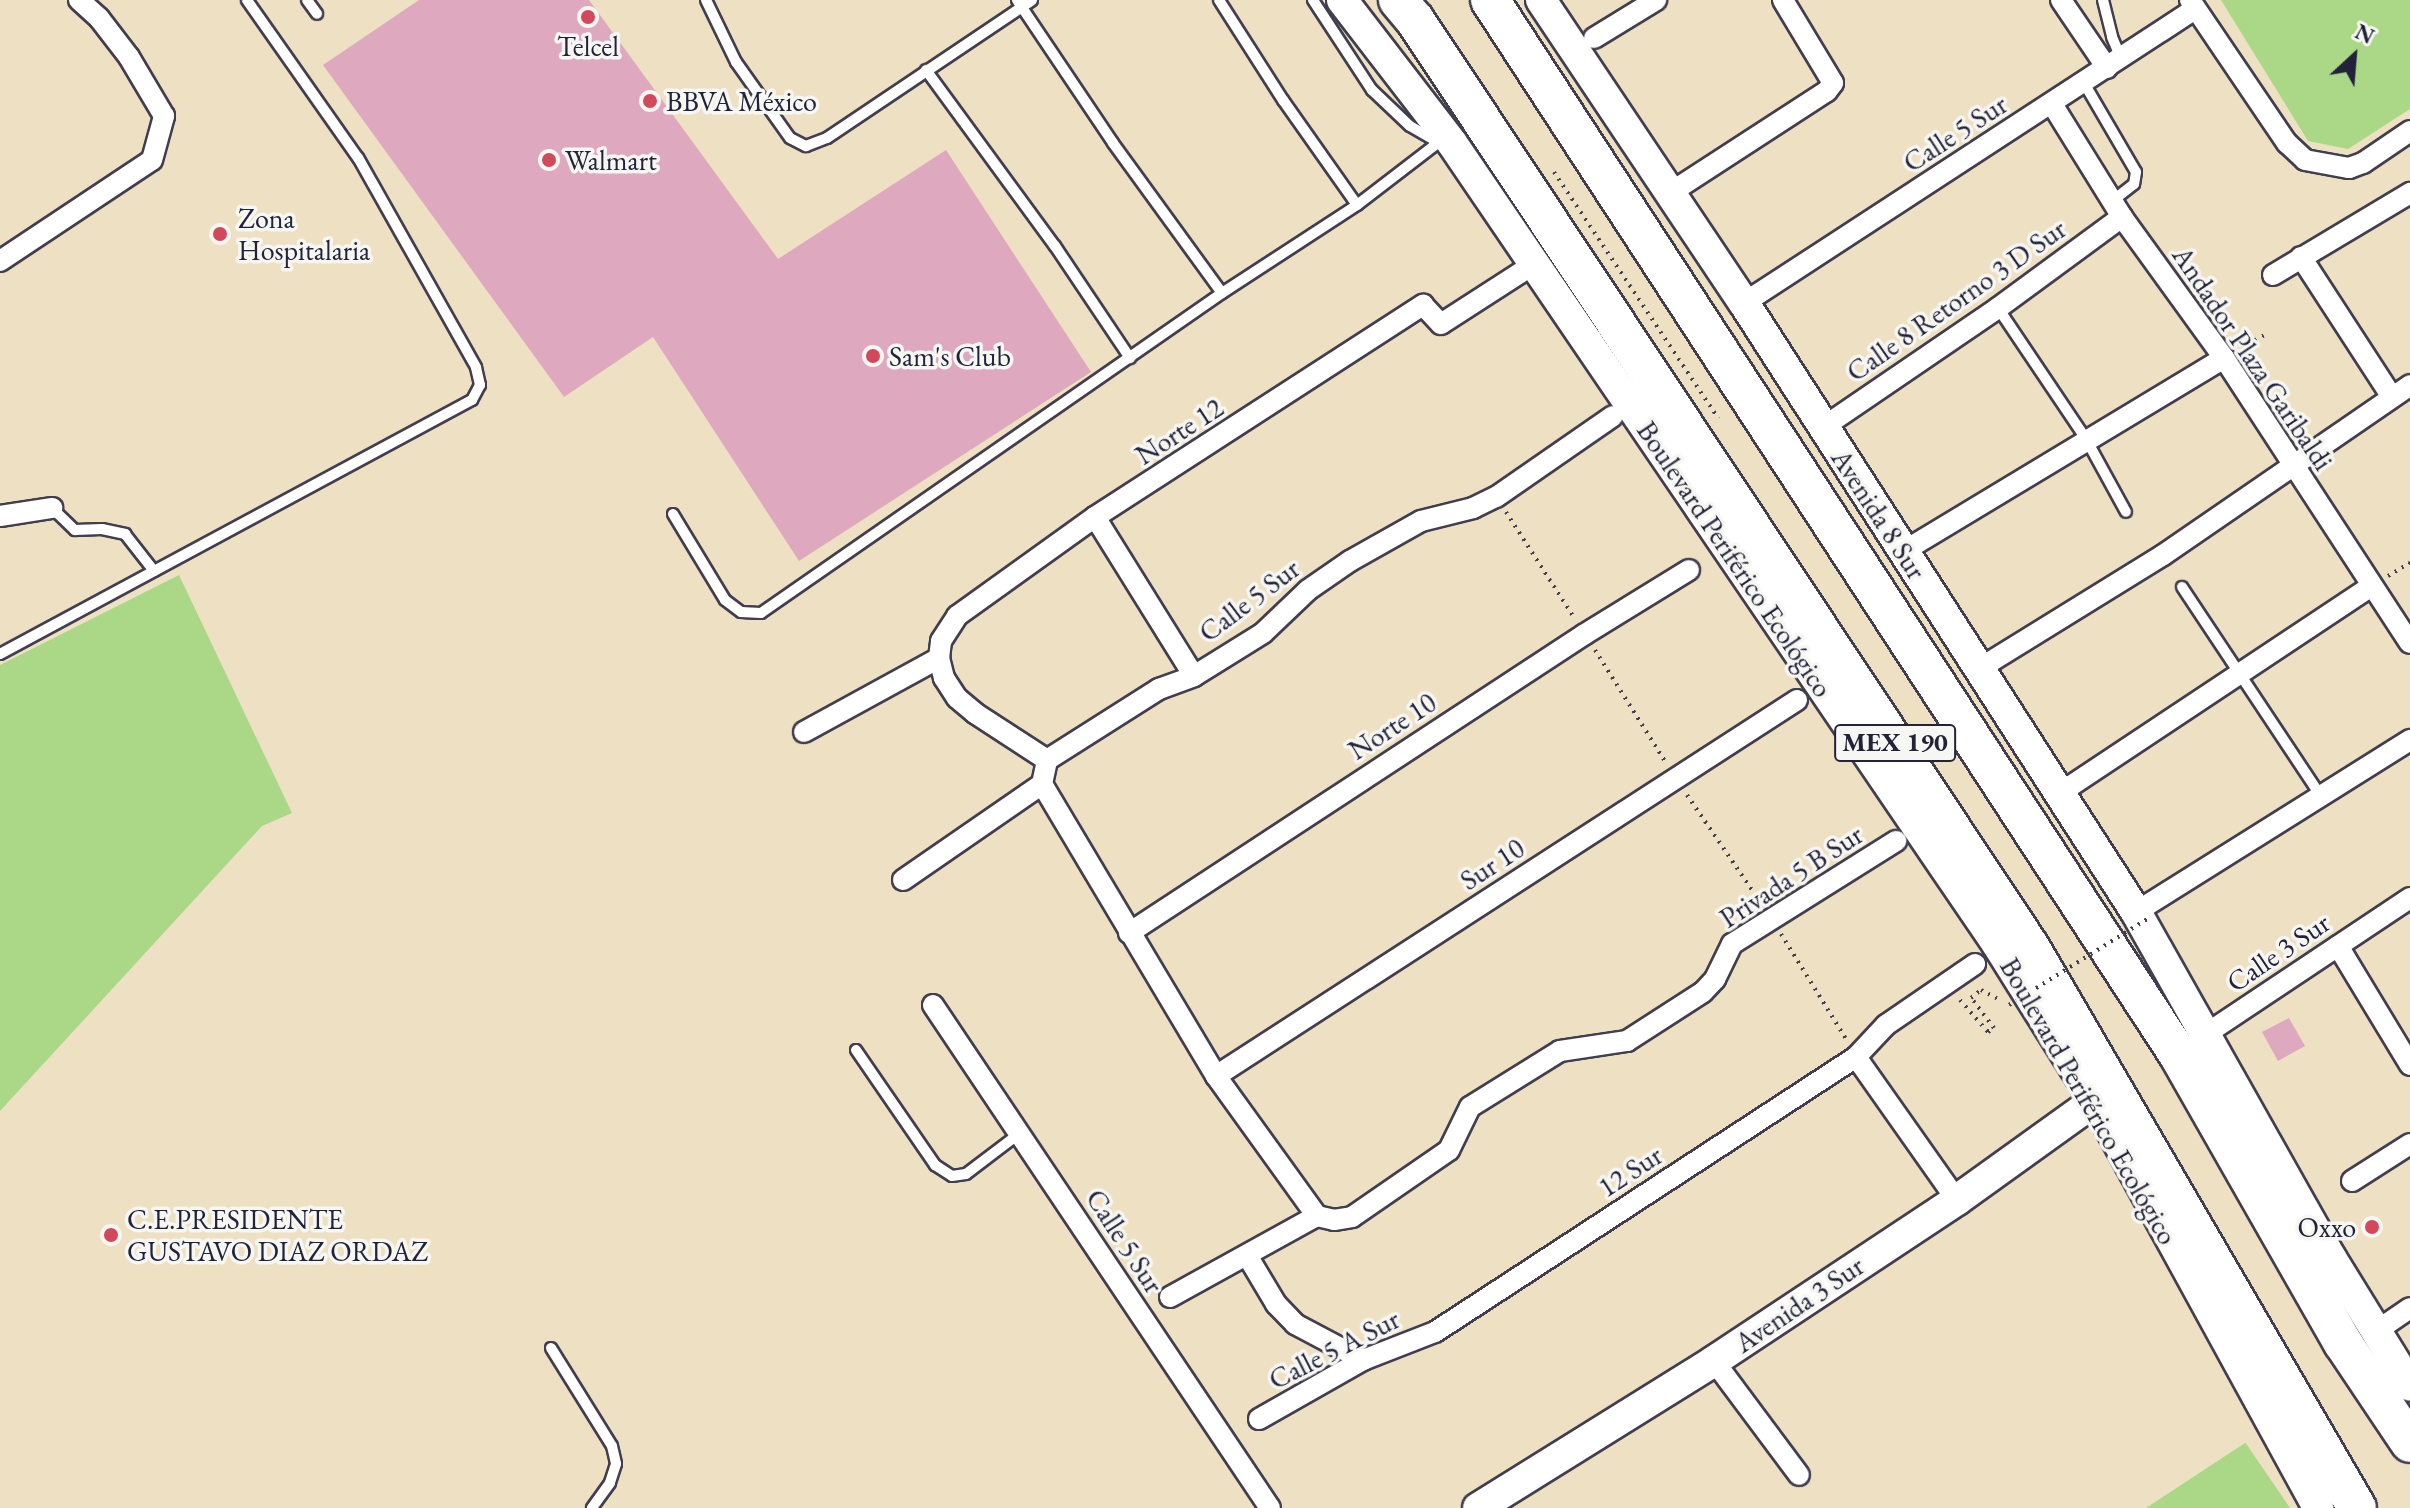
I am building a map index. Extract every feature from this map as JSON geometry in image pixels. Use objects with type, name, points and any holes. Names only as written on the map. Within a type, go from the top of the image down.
[{"type":"highway","name":"Boulevard Periférico Ecológico","points":[[1398,0],[1415,20],[2030,947],[2104,1095],[2357,1508]]},
{"type":"highway","name":"MEX 190","points":[[1490,0],[2192,1044],[2343,1343],[2410,1443]]},
{"type":"street","points":[[0,261],[152,160],[164,116],[129,57],[99,18],[79,0]]},
{"type":"street","name":"Boulevard Periférico Ecológico","points":[[1342,0],[1534,264],[1997,944],[2104,1095],[2318,1508]]},
{"type":"street","name":"Avenida 8 Sur","points":[[1541,0],[1744,303],[1822,428],[2142,915],[2192,1044],[2410,1386]]},
{"type":"street","points":[[1594,38],[1656,0]]},
{"type":"street","points":[[1670,193],[1827,91],[1833,83],[1783,0]]},
{"type":"street","points":[[2061,0],[2114,63]]},
{"type":"street","points":[[2192,4],[2296,154],[2317,165],[2349,168],[2363,163],[2410,131]]},
{"type":"street","name":"Calle 5 Sur","points":[[1744,303],[2114,63],[2192,4]]},
{"type":"street","name":"Andador Plaza Garibaldi","points":[[2052,104],[2117,209],[2224,358],[2410,643]]},
{"type":"street","points":[[2273,275],[2410,193]]},
{"type":"street","name":"Calle 8 Retorno 3 D Sur","points":[[1822,428],[1998,308],[2117,209]]},
{"type":"street","points":[[2301,257],[2392,397]]},
{"type":"street","name":"Norte 12","points":[[939,658],[949,626],[1095,517],[1423,305],[1441,324],[1534,264]]},
{"type":"street","points":[[1904,551],[2224,358]]},
{"type":"street","points":[[1990,662],[2163,555],[2410,385]]},
{"type":"street","name":"Calle 5 Sur","points":[[1047,760],[1159,689],[1194,676],[1263,633],[1308,590],[1350,561],[1421,521],[1473,508],[1496,497],[1613,416]]},
{"type":"street","points":[[0,516],[52,508]]},
{"type":"street","points":[[1095,517],[1194,676]]},
{"type":"street","name":"Norte 10","points":[[1129,933],[1585,634],[1689,570]]},
{"type":"street","points":[[2060,793],[2238,672],[2372,586]]},
{"type":"street","points":[[804,732],[939,658],[944,678],[957,698],[1047,760],[1042,784],[1129,933],[1216,1076],[1317,1216]]},
{"type":"street","name":"Sur 10","points":[[1216,1076],[1797,700]]},
{"type":"street","points":[[2142,915],[2410,740]]},
{"type":"street","points":[[903,880],[1042,784]]},
{"type":"street","name":"Privada 5 B Sur","points":[[1170,1297],[1248,1257],[1317,1216],[1334,1220],[1352,1217],[1449,1150],[1470,1107],[1560,1051],[1627,1041],[1703,992],[1715,979],[1732,944],[1896,841]]},
{"type":"street","name":"Calle 3 Sur","points":[[2192,1044],[2410,898]]},
{"type":"street","points":[[2338,946],[2410,1065]]},
{"type":"street","name":"12 Sur","points":[[1435,1332],[1856,1057],[1886,1025],[1975,964]]},
{"type":"street","name":"Calle 5 Sur","points":[[933,1005],[1270,1508]]},
{"type":"street","points":[[1856,1057],[1957,1200]]},
{"type":"street","name":"Avenida 3 Sur","points":[[1478,1508],[1714,1361],[1957,1200],[2104,1095]]},
{"type":"street","points":[[2352,1181],[2410,1144]]},
{"type":"street","points":[[1248,1257],[1276,1304],[1295,1324],[1316,1339],[1363,1360]]},
{"type":"street","points":[[2375,1332],[2410,1308]]},
{"type":"street","name":"Calle 5 A Sur","points":[[1259,1419],[1363,1360],[1435,1332]]},
{"type":"street","points":[[1714,1361],[1799,1475]]},
{"type":"lane","points":[[0,654],[472,400],[480,385],[476,367],[358,158],[247,0]]},
{"type":"lane","points":[[307,0],[317,14]]},
{"type":"lane","points":[[706,0],[736,62],[790,138],[806,146],[827,138],[1019,4],[1032,0]]},
{"type":"lane","points":[[1219,0],[1357,205]]},
{"type":"lane","points":[[1313,0],[1372,90],[1410,126],[1446,142]]},
{"type":"lane","points":[[2103,0],[2112,37],[2114,63]]},
{"type":"lane","points":[[1019,4],[1113,143],[1222,293]]},
{"type":"lane","points":[[926,70],[1055,246],[1130,358]]},
{"type":"lane","points":[[2084,83],[2136,172],[2134,184],[2117,209]]},
{"type":"lane","points":[[673,514],[725,600],[741,612],[761,613],[1222,293],[1357,205],[1446,142]]},
{"type":"lane","points":[[1998,308],[2086,439],[2126,512]]},
{"type":"lane","points":[[52,508],[75,530],[102,529],[125,534],[154,571]]},
{"type":"lane","points":[[2182,587],[2321,796]]},
{"type":"lane","points":[[856,1050],[935,1165],[952,1176],[966,1174],[1020,1132]]},
{"type":"lane","points":[[551,1348],[612,1446],[616,1464],[610,1483],[592,1508]]},
{"type":"path","points":[[1946,984],[1988,1032],[1994,1028],[1971,998],[1981,990],[2009,1005],[2142,915]]},
{"type":"green space","points":[[2221,0],[2410,0],[2410,109],[2348,149],[2308,141]]},
{"type":"green space","points":[[179,575],[292,813],[262,826],[0,1111],[0,665]]},
{"type":"green space","points":[[2245,1443],[2290,1508],[2146,1508]]},
{"type":"building","points":[[419,0],[589,0],[778,259],[946,150],[1091,372],[799,561],[653,337],[564,397],[323,65]]},
{"type":"building","points":[[2289,1018],[2305,1046],[2278,1061],[2262,1032]]},
{"type":"place","name":"Telcel","points":[[588,17]]},
{"type":"place","name":"BBVA México","points":[[650,101]]},
{"type":"place","name":"Walmart","points":[[549,160]]},
{"type":"place","name":"Zona Hospitalaria","points":[[220,234]]},
{"type":"place","name":"Sam's Club","points":[[873,356]]},
{"type":"place","name":"Oxxo","points":[[2372,1227]]},
{"type":"place","name":"C.E.PRESIDENTE GUSTAVO DIAZ ORDAZ","points":[[111,1235]]}]
